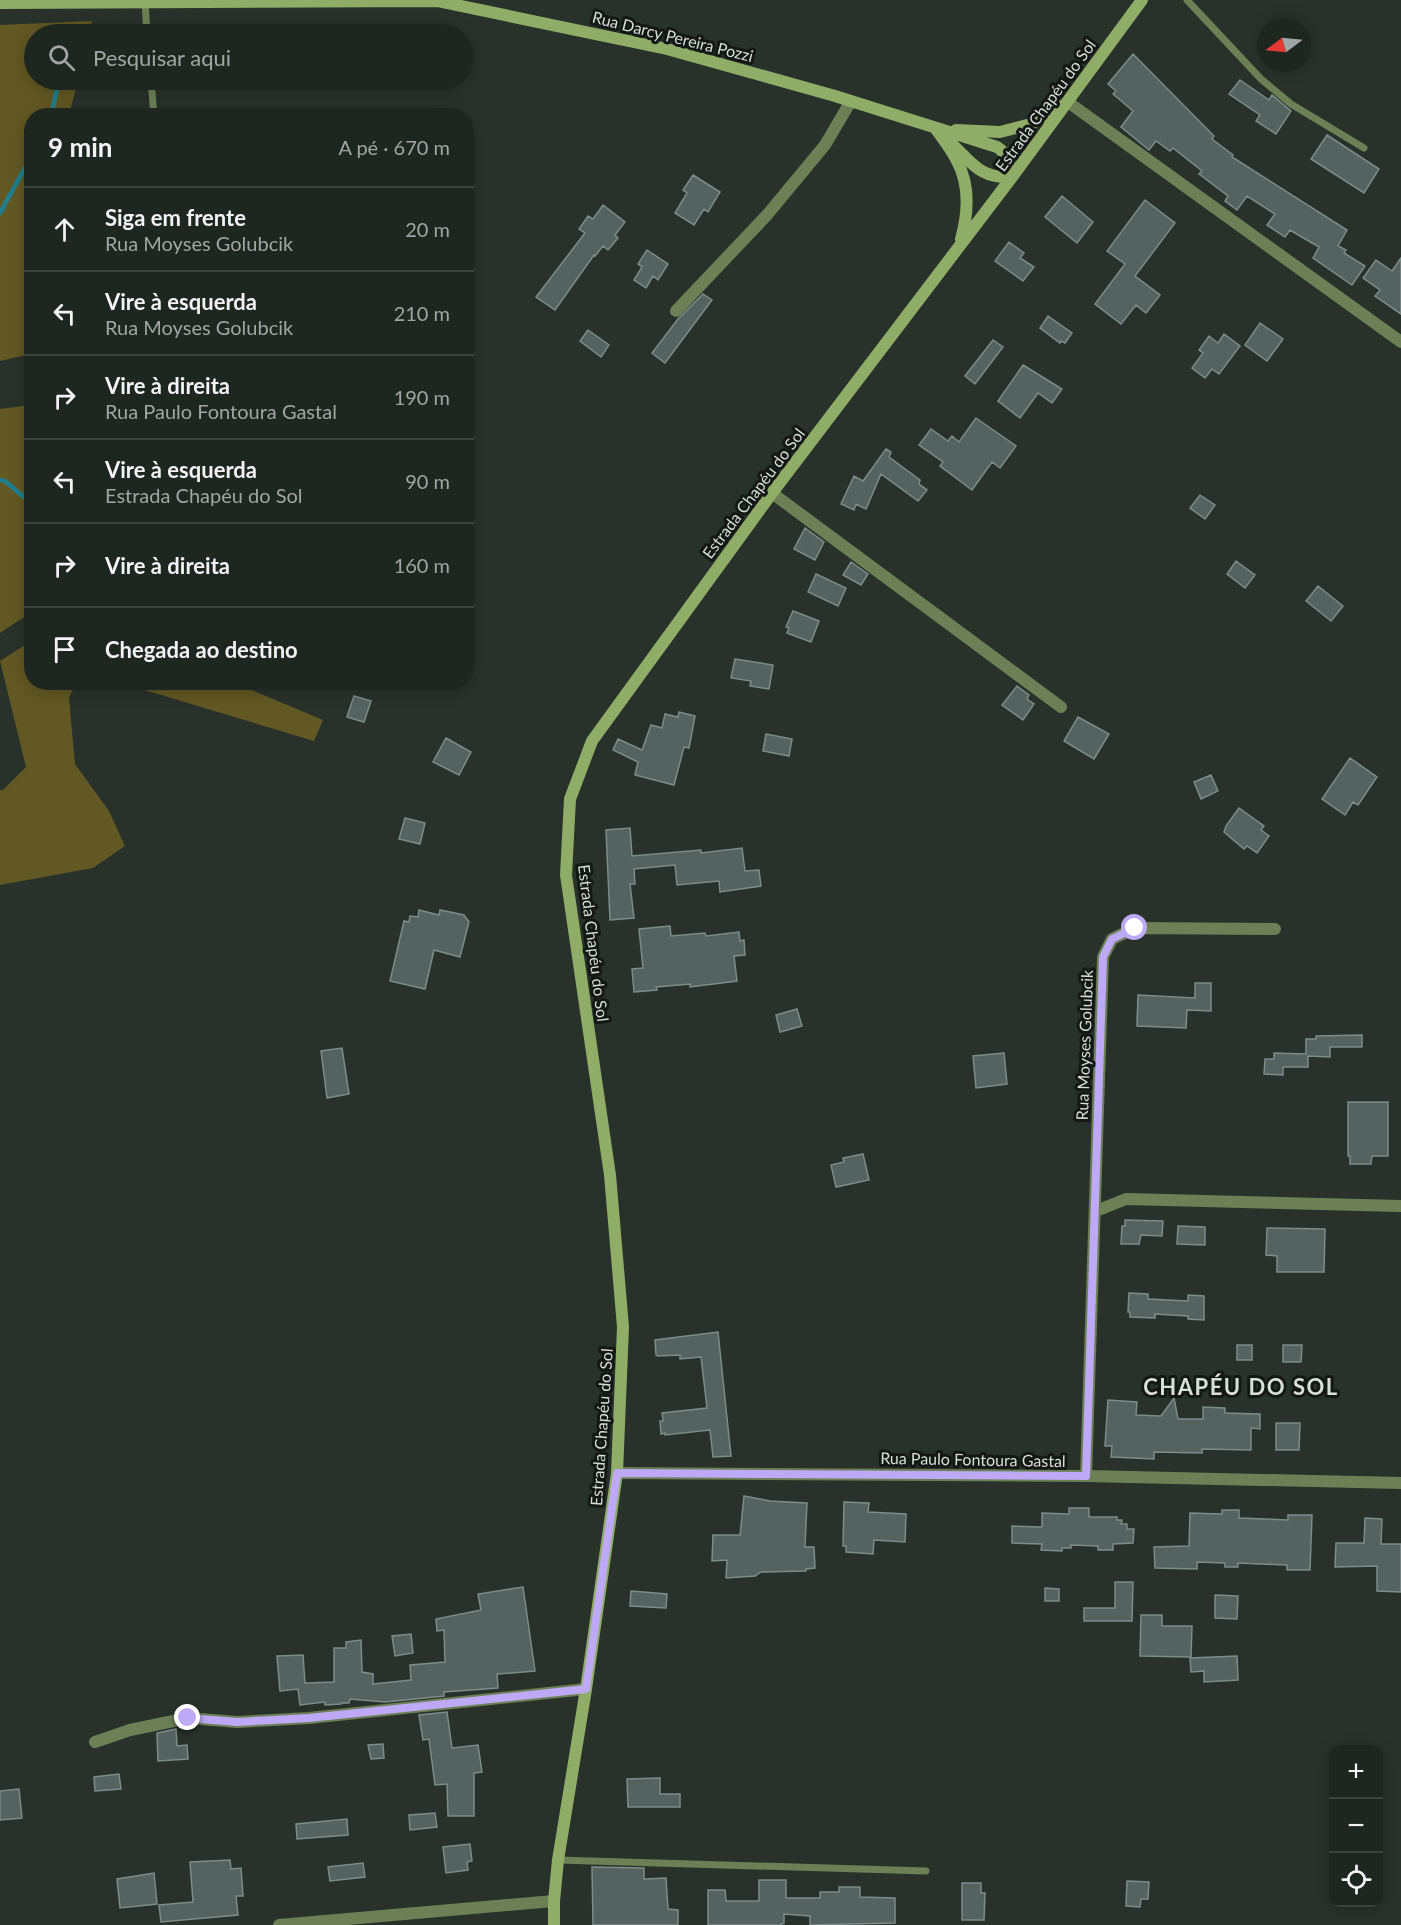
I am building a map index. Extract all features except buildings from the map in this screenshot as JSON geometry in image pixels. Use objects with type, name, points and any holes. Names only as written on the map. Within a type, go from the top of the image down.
[{"type":"main road","name":"Estrada Chapéu do Sol","points":[[554,1925],[558,1860],[586,1689],[617,1473],[623,1327],[610,1175],[566,875],[570,799],[592,741],[772,493],[1012,177],[1142,0]]},
{"type":"main road","name":"Rua Darcy Pereira Pozzi","points":[[0,3],[437,1],[461,3],[667,49],[851,101],[997,147],[1005,152],[1012,177],[989,176],[978,169],[936,129]]},
{"type":"main road","points":[[936,129],[1000,132],[1031,124],[1068,102]]},
{"type":"main road","points":[[936,129],[958,161],[966,190],[966,220],[959,247]]},
{"type":"street","points":[[676,311],[766,215],[818,154],[851,101]]},
{"type":"street","points":[[1068,102],[1401,342]]},
{"type":"street","points":[[772,493],[1061,707]]},
{"type":"street","name":"Rua Moyses Golubcik","points":[[1086,1476],[1103,957],[1112,939],[1135,928],[1275,929]]},
{"type":"street","points":[[1096,1211],[1126,1199],[1401,1206]]},
{"type":"street","name":"Rua Paulo Fontoura Gastal","points":[[617,1473],[1086,1476],[1401,1483]]},
{"type":"street","points":[[94,1742],[130,1730],[188,1718],[237,1722],[309,1718],[586,1689]]},
{"type":"street","points":[[279,1925],[554,1901]]},
{"type":"lane","points":[[1187,0],[1261,79],[1291,104],[1364,148]]},
{"type":"lane","points":[[145,2],[146,24]]},
{"type":"lane","points":[[152,90],[153,108]]},
{"type":"lane","points":[[558,1860],[926,1871]]},
{"type":"shaded area","points":[[92,21],[91,24],[24,24],[24,90],[75,90],[71,108],[24,108],[24,356],[0,361],[0,25]]},
{"type":"shaded area","points":[[24,406],[24,617],[0,633],[0,409]]},
{"type":"shaded area","points":[[24,646],[24,690],[73,690],[69,698],[75,764],[109,811],[125,846],[93,868],[0,885],[0,790],[3,790],[26,767],[0,661]]},
{"type":"shaded area","points":[[145,690],[252,690],[323,720],[314,741]]},
{"type":"waterway","points":[[53,108],[57,90]]},
{"type":"waterway","points":[[0,213],[24,170]]},
{"type":"waterway","points":[[0,480],[5,481],[24,497]]},
{"type":"district","name":"CHAPÉU DO SOL","points":[[1241,1386]]},
{"type":"route","points":[[188,1718],[237,1722],[309,1718],[586,1689],[617,1473],[1086,1476],[1103,957],[1112,939],[1135,928]]}]
